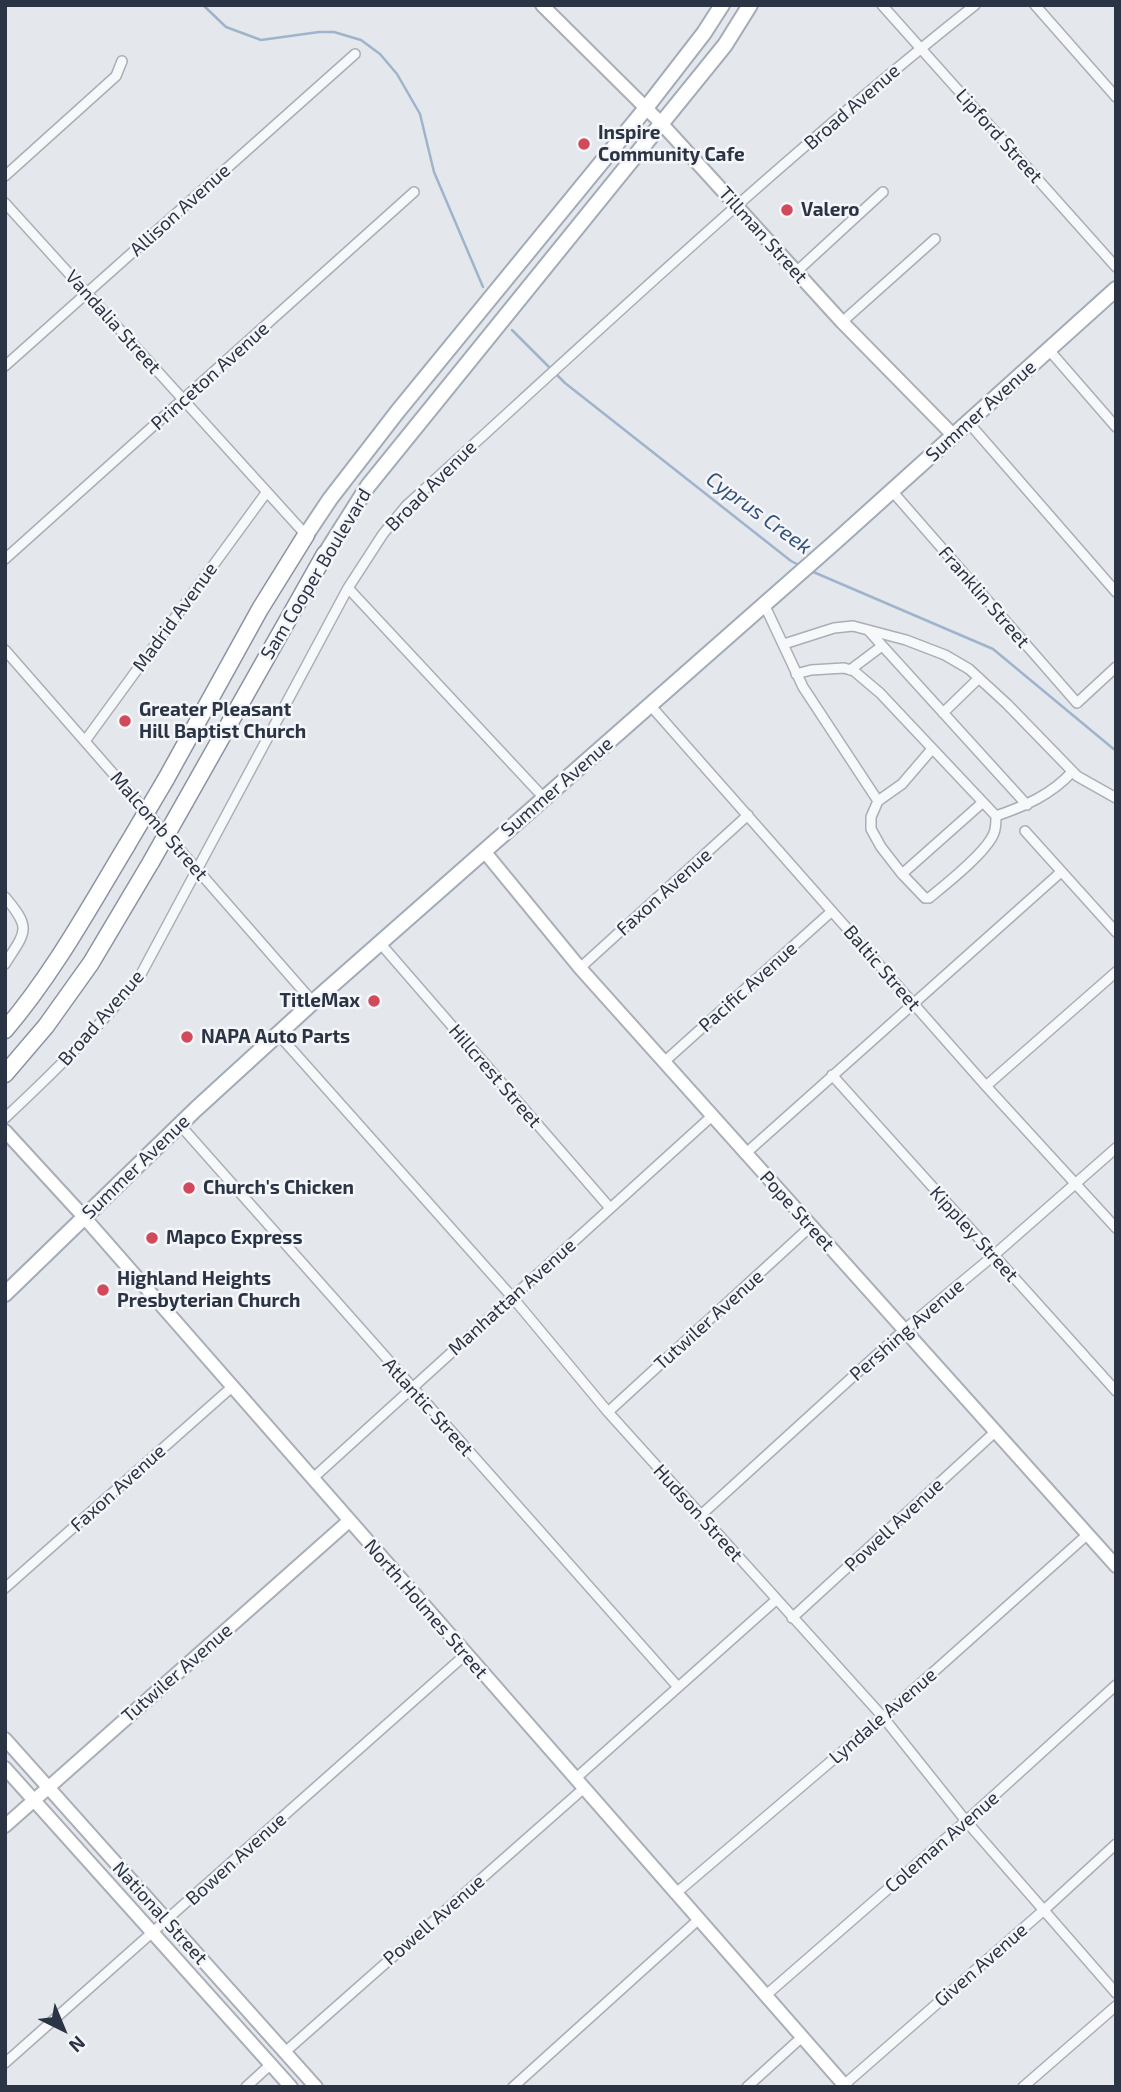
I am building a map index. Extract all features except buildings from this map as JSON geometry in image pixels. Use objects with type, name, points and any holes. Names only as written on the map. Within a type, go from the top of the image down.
[{"type":"highway","name":"Sam Cooper Boulevard","points":[[5,1030],[61,953],[127,845],[260,609],[306,535]]},
{"type":"highway","name":"Sam Cooper Boulevard","points":[[5,1074],[46,1026],[90,963],[152,862],[325,554]]},
{"type":"main road","name":"Sam Cooper Boulevard","points":[[306,535],[330,499],[398,411],[646,108],[704,33],[722,5]]},
{"type":"main road","name":"Sam Cooper Boulevard","points":[[325,554],[368,486],[725,45],[750,5]]},
{"type":"main road","name":"Summer Avenue","points":[[5,1294],[180,1125],[313,1002],[791,581],[1116,289]]},
{"type":"street","name":"Tillman Street","points":[[542,5],[661,123],[842,322],[953,435]]},
{"type":"street","name":"Lipford Street","points":[[881,5],[1116,267]]},
{"type":"street","name":"Broad Avenue","points":[[5,1118],[66,1061],[109,1015],[140,976],[348,588],[383,534],[406,506],[737,205],[921,47],[975,5]]},
{"type":"street","points":[[1035,5],[1116,97]]},
{"type":"street","name":"Allison Avenue","points":[[5,366],[355,54]]},
{"type":"street","points":[[5,176],[116,76],[122,61]]},
{"type":"street","name":"Princeton Avenue","points":[[5,559],[414,192]]},
{"type":"street","points":[[796,272],[883,192]]},
{"type":"street","name":"Vandalia Street","points":[[5,203],[306,535]]},
{"type":"street","points":[[842,322],[935,239]]},
{"type":"street","points":[[1049,350],[1116,427]]},
{"type":"street","points":[[968,422],[1116,592]]},
{"type":"street","name":"Franklin Street","points":[[892,491],[1077,703],[1116,667]]},
{"type":"street","name":"Madrid Avenue","points":[[85,741],[266,492]]},
{"type":"street","points":[[348,588],[544,799]]},
{"type":"street","points":[[764,604],[796,674],[878,801]]},
{"type":"street","points":[[784,645],[834,628],[853,626],[906,640],[944,655],[979,678],[1072,772],[1116,798]]},
{"type":"street","points":[[867,629],[1027,804]]},
{"type":"street","points":[[796,674],[811,670],[850,670],[882,646]]},
{"type":"street","name":"Malcomb Street","points":[[5,650],[313,1002]]},
{"type":"street","points":[[850,670],[880,693],[996,816]]},
{"type":"street","points":[[943,713],[979,678]]},
{"type":"street","name":"Baltic Street","points":[[650,705],[986,1086],[1116,1228]]},
{"type":"street","points":[[932,749],[902,784],[878,801],[871,817],[871,829],[881,847],[925,898],[929,898],[954,878],[988,844],[995,832],[996,816]]},
{"type":"street","points":[[996,816],[1027,804],[1059,786],[1072,772]]},
{"type":"street","points":[[902,874],[982,803]]},
{"type":"street","name":"Faxon Avenue","points":[[580,968],[748,815]]},
{"type":"street","points":[[1025,831],[1116,932]]},
{"type":"street","name":"Pope Street","points":[[484,851],[580,968],[1116,1566]]},
{"type":"street","points":[[745,1154],[1061,872]]},
{"type":"street","points":[[5,897],[23,918],[23,935],[5,964]]},
{"type":"street","name":"Pacific Avenue","points":[[664,1062],[832,911]]},
{"type":"street","name":"Hillcrest Street","points":[[380,943],[610,1208]]},
{"type":"street","points":[[986,1086],[1116,972]]},
{"type":"street","name":"Hudson Street","points":[[278,1034],[513,1298],[608,1412],[883,1717],[966,1821],[1116,1993]]},
{"type":"street","name":"Kippley Street","points":[[832,1075],[1116,1391]]},
{"type":"street","name":"Manhattan Avenue","points":[[312,1479],[712,1116]]},
{"type":"street","name":"Atlantic Street","points":[[180,1125],[678,1687]]},
{"type":"street","name":"North Holmes Street","points":[[5,1131],[84,1217],[845,2086]]},
{"type":"street","name":"Pershing Avenue","points":[[701,1516],[904,1330],[1116,1148]]},
{"type":"street","name":"Tutwiler Avenue","points":[[608,1412],[810,1227]]},
{"type":"street","name":"Faxon Avenue","points":[[5,1588],[232,1387]]},
{"type":"street","name":"Powell Avenue","points":[[792,1618],[995,1432]]},
{"type":"street","name":"Tutwiler Avenue","points":[[5,1826],[349,1521]]},
{"type":"street","name":"Lyndale Avenue","points":[[675,1894],[883,1717],[1088,1534]]},
{"type":"street","name":"Powell Avenue","points":[[285,2052],[579,1784],[678,1687],[776,1600]]},
{"type":"street","name":"Bowen Avenue","points":[[5,2063],[465,1655]]},
{"type":"street","name":"Coleman Avenue","points":[[765,1996],[966,1821],[1116,1685]]},
{"type":"street","name":"National Street","points":[[5,1739],[316,2087]]},
{"type":"street","name":"National Street","points":[[5,1768],[290,2087]]},
{"type":"street","name":"Given Avenue","points":[[845,2086],[1116,1844]]},
{"type":"street","points":[[513,2087],[698,1920]]},
{"type":"street","points":[[1023,2087],[1116,2006]]},
{"type":"street","points":[[747,2087],[802,2037]]},
{"type":"street","points":[[246,2087],[271,2064]]},
{"type":"waterway","points":[[203,5],[226,27],[261,40],[334,32],[361,40],[380,54],[397,74],[420,114],[434,172],[483,287]]},
{"type":"waterway","name":"Cyprus Creek","points":[[512,330],[565,383],[799,565]]},
{"type":"waterway","name":"Cyprus Creek","points":[[811,571],[993,649],[1116,751]]},
{"type":"place","name":"Inspire Community Cafe","points":[[584,144]]},
{"type":"place","name":"Valero","points":[[787,210]]},
{"type":"place","name":"Greater Pleasant Hill Baptist Church","points":[[125,721]]},
{"type":"place","name":"TitleMax","points":[[374,1001]]},
{"type":"place","name":"NAPA Auto Parts","points":[[187,1037]]},
{"type":"place","name":"Church's Chicken","points":[[189,1188]]},
{"type":"place","name":"Mapco Express","points":[[152,1238]]},
{"type":"place","name":"Highland Heights Presbyterian Church","points":[[103,1290]]}]
